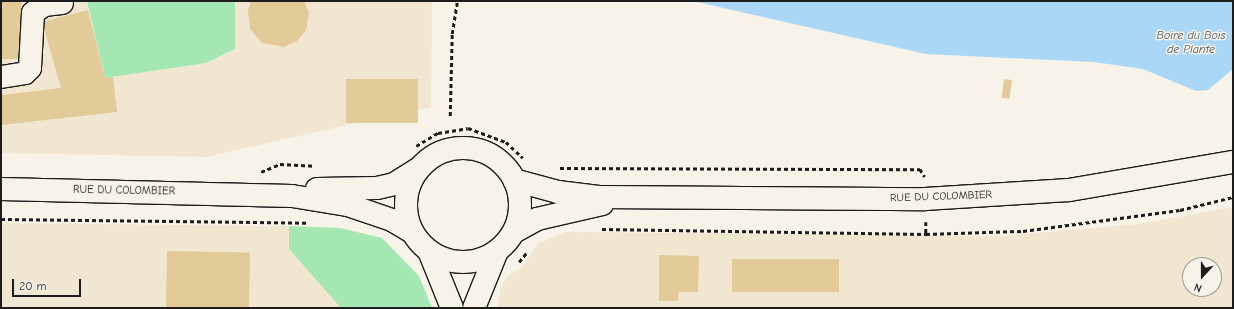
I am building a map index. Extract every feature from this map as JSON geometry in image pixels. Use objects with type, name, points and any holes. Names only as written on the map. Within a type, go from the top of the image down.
[{"type":"main road","points":[[1,77],[25,73],[30,68],[33,13],[44,5],[62,3]]},
{"type":"main road","points":[[452,308],[429,251],[412,232],[406,200],[415,159],[447,150],[464,148],[481,150],[521,172],[520,201],[514,232],[498,251],[474,308]]},
{"type":"main road","name":"RUE DU COLOMBIER","points":[[1,189],[248,193],[377,188],[394,184],[415,159]]},
{"type":"main road","name":"RUE DU COLOMBIER","points":[[521,172],[575,195],[646,198],[925,199],[1069,190],[1233,162]]},
{"type":"main road","name":"RUE DU COLOMBIER","points":[[248,193],[348,205],[392,220],[412,232]]},
{"type":"main road","name":"RUE DU COLOMBIER","points":[[514,232],[557,213],[646,198]]},
{"type":"main road","points":[[429,251],[448,261],[464,263],[480,260],[498,251]]},
{"type":"path","points":[[450,116],[452,34],[457,1]]},
{"type":"path","points":[[415,159],[438,133],[468,128],[506,142],[521,172]]},
{"type":"path","points":[[248,193],[263,169],[280,164],[319,166]]},
{"type":"path","points":[[553,168],[920,168],[925,174],[926,234]]},
{"type":"path","points":[[595,229],[926,234],[1023,231],[1094,224],[1180,210],[1233,197]]},
{"type":"path","points":[[1,219],[311,224]]},
{"type":"path","points":[[513,267],[529,249]]},
{"type":"shaded area","points":[[1,1],[87,1],[105,78],[206,63],[235,49],[235,1],[432,1],[431,107],[418,110],[418,123],[356,123],[206,157],[1,153]]},
{"type":"shaded area","points":[[1233,207],[1233,308],[497,308],[501,286],[509,275],[522,267],[539,243],[565,232],[1002,236],[1138,224]]},
{"type":"shaded area","points":[[1,223],[289,226],[289,249],[341,308],[1,308]]},
{"type":"green space","points":[[87,1],[235,1],[235,49],[206,63],[105,78]]},
{"type":"green space","points":[[289,226],[340,228],[382,238],[419,276],[432,308],[341,308],[289,249]]},
{"type":"water","name":"Boire du Bois de Plante","points":[[693,1],[1233,1],[1233,69],[1208,90],[1196,91],[1143,69],[1094,62],[926,54]]},
{"type":"building","points":[[1,1],[21,1],[21,59],[1,59]]},
{"type":"building","points":[[251,1],[304,1],[309,13],[306,30],[297,41],[284,47],[262,43],[250,29],[248,10]]},
{"type":"building","points":[[88,10],[105,78],[113,77],[117,112],[1,125],[1,95],[61,88],[42,22]]},
{"type":"building","points":[[346,79],[418,79],[418,123],[346,123]]},
{"type":"building","points":[[1004,79],[1012,80],[1010,99],[1002,98]]},
{"type":"building","points":[[167,251],[250,252],[249,308],[166,308]]},
{"type":"building","points":[[659,255],[699,256],[698,292],[679,292],[678,301],[659,301]]},
{"type":"building","points":[[732,259],[839,259],[839,292],[732,292]]}]
